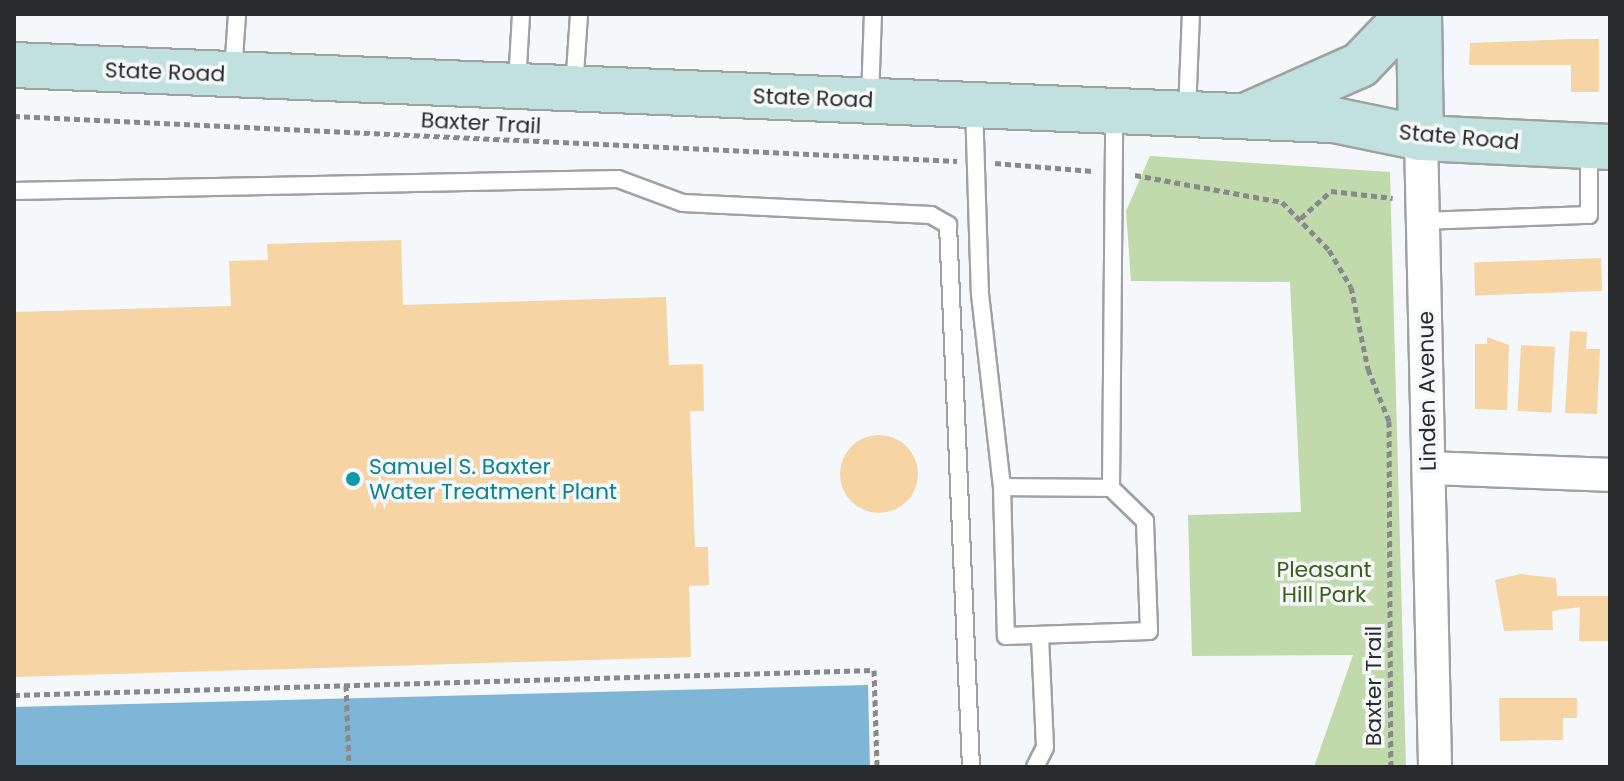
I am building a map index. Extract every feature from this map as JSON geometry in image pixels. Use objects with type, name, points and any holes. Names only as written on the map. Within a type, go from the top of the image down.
[{"type":"main road","points":[[1245,116],[1360,65],[1409,14]]},
{"type":"main road","name":"Linden Avenue","points":[[1419,14],[1421,138]]},
{"type":"main road","name":"State Road","points":[[14,65],[1334,120],[1421,138],[1600,147]]},
{"type":"street","name":"Linden Avenue","points":[[1421,138],[1435,767]]},
{"type":"street","points":[[1429,468],[1610,475]]},
{"type":"lane","points":[[233,75],[237,14]]},
{"type":"lane","points":[[517,86],[521,14]]},
{"type":"lane","points":[[574,89],[579,14]]},
{"type":"lane","points":[[870,101],[873,14]]},
{"type":"lane","points":[[1187,114],[1191,14]]},
{"type":"lane","points":[[974,105],[972,162],[1002,487],[1006,636],[1149,631],[1145,521],[1111,488],[1002,487]]},
{"type":"lane","points":[[1111,488],[1114,111]]},
{"type":"lane","points":[[1423,221],[1589,215],[1600,147]]},
{"type":"lane","points":[[14,191],[618,179],[683,203],[931,215],[948,225],[971,767]]},
{"type":"lane","points":[[1035,767],[1045,747],[1040,635]]},
{"type":"path","name":"Baxter Trail","points":[[14,116],[946,160]]},
{"type":"path","points":[[1007,164],[1083,171]]},
{"type":"path","name":"Baxter Trail","points":[[1145,176],[1282,202],[1301,218],[1351,287],[1365,328],[1368,369],[1389,421],[1391,767]]},
{"type":"path","points":[[1301,218],[1331,191],[1393,198]]},
{"type":"path","points":[[14,695],[874,670],[877,767]]},
{"type":"path","points":[[346,685],[349,767]]},
{"type":"green space","name":"Pleasant Hill Park","points":[[1150,156],[1390,172],[1406,767],[1314,767],[1353,655],[1192,656],[1188,515],[1301,512],[1290,282],[1131,281],[1126,211]]},
{"type":"water","points":[[868,685],[870,767],[14,767],[14,707]]},
{"type":"building","points":[[1599,39],[1599,92],[1571,92],[1571,65],[1469,65],[1470,43]]},
{"type":"building","name":"Samuel S. Baxter Water Treatment Plant","points":[[401,240],[403,305],[666,297],[669,365],[703,364],[704,411],[690,411],[695,547],[708,547],[709,585],[689,586],[691,657],[14,677],[14,312],[231,306],[229,261],[268,260],[267,244]]},
{"type":"building","points":[[1601,258],[1602,291],[1475,295],[1474,262]]},
{"type":"building","points":[[1570,331],[1587,332],[1586,349],[1600,349],[1597,414],[1565,413]]},
{"type":"building","points":[[1487,337],[1509,345],[1507,410],[1475,409],[1475,344],[1487,344]]},
{"type":"building","points":[[1521,345],[1555,347],[1551,413],[1518,411]]},
{"type":"building","points":[[879,435],[894,438],[907,446],[915,459],[918,474],[915,489],[907,502],[894,510],[879,513],[864,510],[851,502],[843,489],[840,474],[843,459],[851,446],[864,438]]},
{"type":"building","points":[[1520,574],[1556,578],[1557,596],[1610,596],[1610,641],[1579,641],[1580,607],[1552,611],[1553,630],[1504,631],[1495,580]]},
{"type":"building","points":[[1499,698],[1577,698],[1577,718],[1563,718],[1563,740],[1500,741]]},
{"type":"place","name":"Samuel S. Baxter Water Treatment Plant","points":[[353,479]]}]
